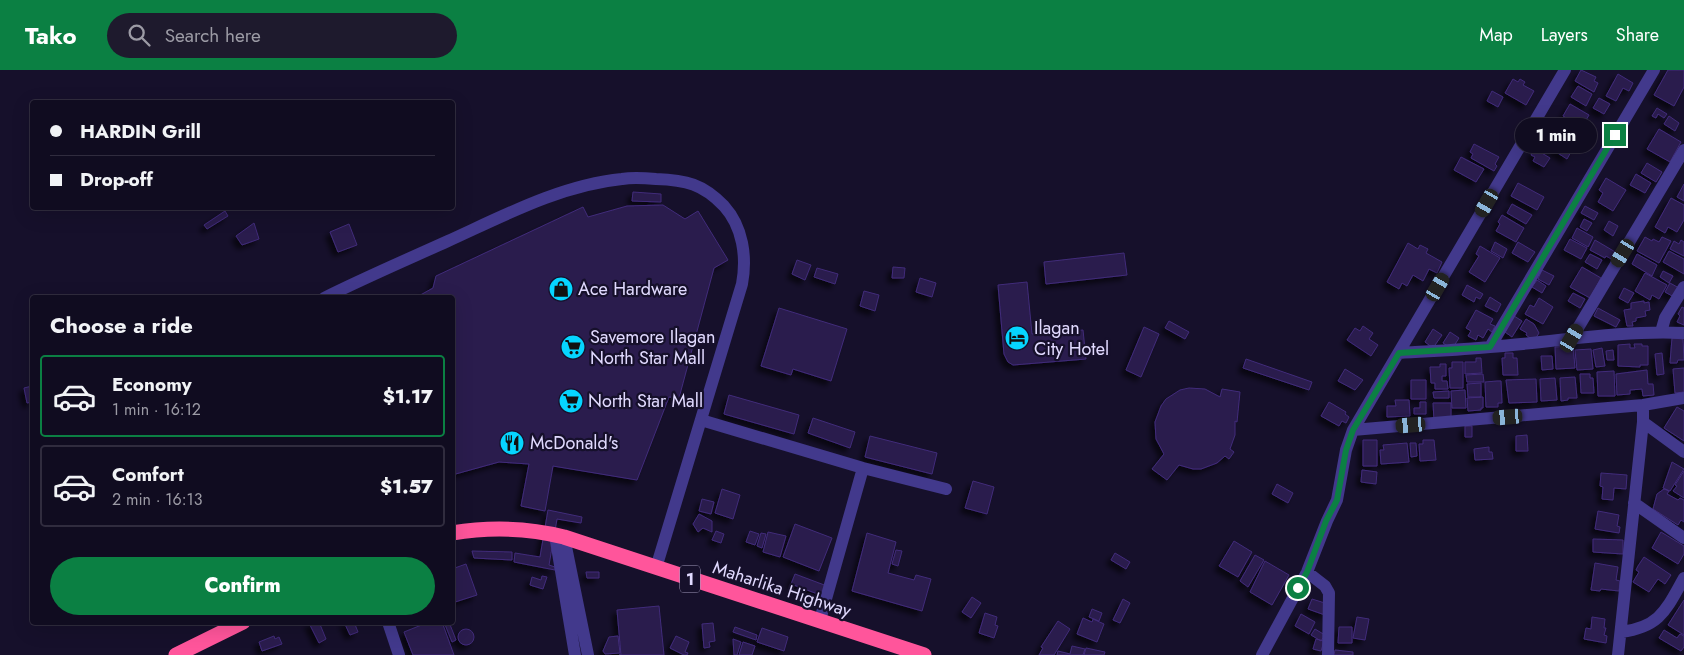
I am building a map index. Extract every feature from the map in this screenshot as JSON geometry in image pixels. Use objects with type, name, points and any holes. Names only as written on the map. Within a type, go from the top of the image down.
[{"type":"highway","name":"Maharlika Highway","points":[[455,533],[485,529],[527,531],[560,536],[924,655]]},
{"type":"highway","points":[[176,655],[237,625]]},
{"type":"street","points":[[1262,655],[1307,572],[1326,521],[1337,500],[1346,450],[1353,430],[1565,70]]},
{"type":"street","points":[[1490,347],[1654,70]]},
{"type":"street","points":[[1572,338],[1684,150]]},
{"type":"street","points":[[347,292],[531,204],[573,189],[635,178],[674,179],[705,189],[729,212],[744,246],[745,268],[742,284],[656,568]]},
{"type":"street","points":[[1660,332],[1665,318],[1684,287]]},
{"type":"street","points":[[1399,353],[1490,347],[1572,338],[1684,332]]},
{"type":"street","points":[[1353,430],[1643,405],[1684,398]]},
{"type":"street","points":[[1618,655],[1643,422],[1643,405]]},
{"type":"street","points":[[701,420],[863,468],[946,489]]},
{"type":"street","points":[[1643,422],[1684,452]]},
{"type":"street","points":[[820,620],[863,468]]},
{"type":"street","points":[[1634,503],[1684,538]]},
{"type":"street","points":[[560,536],[575,655]]},
{"type":"street","points":[[560,536],[588,655]]},
{"type":"street","points":[[1307,572],[1325,586],[1329,593],[1328,655]]},
{"type":"street","points":[[1620,632],[1638,630],[1652,623],[1666,609],[1684,578]]},
{"type":"street","points":[[389,625],[399,655]]},
{"type":"building","points":[[1581,70],[1596,77],[1594,81],[1598,83],[1594,92],[1575,81]]},
{"type":"building","points":[[1668,70],[1684,70],[1684,87],[1674,106],[1654,95]]},
{"type":"building","points":[[1618,74],[1633,83],[1629,91],[1623,88],[1616,101],[1606,96]]},
{"type":"building","points":[[1513,79],[1518,82],[1520,79],[1525,82],[1523,85],[1534,91],[1526,105],[1505,93]]},
{"type":"building","points":[[1578,86],[1592,94],[1586,106],[1571,97]]},
{"type":"building","points":[[1492,91],[1503,97],[1498,107],[1487,101]]},
{"type":"building","points":[[1599,98],[1610,104],[1604,114],[1593,108]]},
{"type":"building","points":[[1570,104],[1589,115],[1582,127],[1563,116]]},
{"type":"building","points":[[1657,108],[1667,114],[1664,118],[1658,114],[1656,118],[1652,116]]},
{"type":"building","points":[[1669,116],[1679,123],[1675,131],[1664,124]]},
{"type":"building","points":[[1659,129],[1681,142],[1670,162],[1647,149]]},
{"type":"building","points":[[1558,142],[1572,150],[1567,159],[1553,150]]},
{"type":"building","points":[[1474,144],[1499,157],[1494,171],[1471,158],[1473,154],[1470,152]]},
{"type":"building","points":[[1535,149],[1550,158],[1544,167],[1533,161],[1535,157],[1531,155]]},
{"type":"building","points":[[1461,157],[1484,169],[1476,182],[1454,170]]},
{"type":"building","points":[[1647,163],[1662,172],[1656,182],[1641,173]]},
{"type":"building","points":[[1636,174],[1651,183],[1645,193],[1630,185]]},
{"type":"building","points":[[1606,178],[1626,190],[1613,211],[1598,202],[1603,193],[1599,190]]},
{"type":"building","points":[[1518,183],[1544,197],[1537,210],[1511,196]]},
{"type":"building","points":[[1684,184],[1684,201],[1677,197]]},
{"type":"building","points":[[633,192],[661,194],[661,202],[632,201]]},
{"type":"building","points":[[1671,198],[1684,205],[1684,220],[1677,232],[1668,227],[1665,233],[1655,227]]},
{"type":"building","points":[[1512,204],[1532,215],[1526,224],[1507,213]]},
{"type":"building","name":"North Star Mall","points":[[663,205],[685,219],[698,211],[728,260],[714,268],[679,398],[669,397],[637,480],[553,466],[545,511],[521,506],[529,464],[499,462],[455,474],[455,295],[420,295],[433,288],[436,276],[583,207],[588,217],[627,206]]},
{"type":"building","points":[[1585,206],[1598,213],[1594,220],[1581,213]]},
{"type":"building","points":[[225,211],[228,216],[207,229],[204,225]]},
{"type":"building","points":[[1502,215],[1524,228],[1516,242],[1496,231]]},
{"type":"building","points":[[1584,219],[1592,223],[1587,231],[1580,227]]},
{"type":"building","points":[[1609,221],[1618,226],[1613,236],[1604,230]]},
{"type":"building","points":[[254,223],[259,239],[242,245],[236,236]]},
{"type":"building","points":[[349,224],[357,245],[338,252],[330,232]]},
{"type":"building","points":[[1577,228],[1593,237],[1588,247],[1572,238]]},
{"type":"building","points":[[1645,237],[1652,241],[1653,239],[1659,242],[1662,237],[1671,241],[1659,263],[1637,251]]},
{"type":"building","points":[[1570,239],[1587,248],[1581,259],[1564,250]]},
{"type":"building","points":[[1595,240],[1617,253],[1613,260],[1590,250]]},
{"type":"building","points":[[1681,240],[1684,242],[1684,256],[1670,249],[1674,241],[1679,244]]},
{"type":"building","points":[[1495,242],[1507,249],[1503,258],[1491,251]]},
{"type":"building","points":[[1518,242],[1535,252],[1528,262],[1512,253]]},
{"type":"building","points":[[1408,243],[1418,249],[1420,245],[1428,249],[1426,253],[1442,262],[1437,273],[1429,269],[1423,281],[1413,275],[1407,286],[1402,283],[1399,289],[1387,282]]},
{"type":"building","points":[[1480,246],[1500,258],[1485,282],[1469,272],[1479,256],[1476,254]]},
{"type":"building","points":[[1669,251],[1684,259],[1684,274],[1663,262]]},
{"type":"building","points":[[1124,253],[1127,275],[1046,284],[1044,262]]},
{"type":"building","points":[[1590,254],[1602,260],[1597,269],[1585,262]]},
{"type":"building","points":[[1637,254],[1657,265],[1652,276],[1632,264]]},
{"type":"building","points":[[797,260],[811,265],[805,280],[792,274]]},
{"type":"building","points":[[893,267],[905,268],[904,278],[892,278]]},
{"type":"building","points":[[1582,267],[1601,278],[1590,298],[1570,287]]},
{"type":"building","points":[[817,268],[838,274],[835,284],[814,277]]},
{"type":"building","points":[[1542,270],[1554,276],[1549,285],[1538,279]]},
{"type":"building","points":[[1663,271],[1673,276],[1669,283],[1660,277]]},
{"type":"building","points":[[1645,273],[1667,285],[1659,299],[1652,295],[1650,300],[1635,291]]},
{"type":"building","points":[[920,278],[936,283],[932,297],[916,292]]},
{"type":"building","points":[[1537,280],[1546,286],[1542,293],[1532,287]]},
{"type":"building","points":[[1027,282],[1032,334],[1083,330],[1086,359],[1013,365],[1008,362],[1004,354],[998,285]]},
{"type":"building","points":[[1670,283],[1679,288],[1674,297],[1665,292]]},
{"type":"building","points":[[1467,285],[1483,294],[1480,299],[1476,297],[1474,302],[1462,295]]},
{"type":"building","points":[[1624,288],[1634,293],[1628,303],[1619,298]]},
{"type":"building","points":[[864,291],[879,295],[875,311],[860,306]]},
{"type":"building","points":[[1573,293],[1585,299],[1580,308],[1568,301]]},
{"type":"building","points":[[1490,297],[1501,304],[1497,312],[1485,306]]},
{"type":"building","points":[[1539,298],[1553,307],[1543,324],[1525,314],[1530,305],[1534,307]]},
{"type":"building","points":[[1644,301],[1644,303],[1649,302],[1650,310],[1645,311],[1646,316],[1636,318],[1636,321],[1632,322],[1633,326],[1627,326],[1624,310],[1631,309],[1631,303]]},
{"type":"building","points":[[1682,307],[1684,308],[1684,325],[1677,322],[1680,316],[1678,314]]},
{"type":"building","points":[[779,308],[847,329],[831,381],[793,369],[791,375],[761,366]]},
{"type":"building","points":[[1598,308],[1620,320],[1616,327],[1594,316]]},
{"type":"building","points":[[1476,310],[1493,319],[1490,324],[1495,326],[1492,332],[1488,329],[1483,338],[1478,335],[1476,340],[1468,336],[1471,331],[1466,328]]},
{"type":"building","points":[[1514,316],[1522,321],[1512,337],[1505,332]]},
{"type":"building","points":[[1526,319],[1534,324],[1539,333],[1534,341],[1526,335],[1527,333],[1520,329]]},
{"type":"building","points":[[1169,321],[1189,332],[1185,339],[1165,328]]},
{"type":"building","points":[[1363,326],[1373,333],[1369,339],[1378,345],[1371,356],[1347,340],[1355,328],[1360,331]]},
{"type":"building","points":[[1144,327],[1159,334],[1141,377],[1126,370]]},
{"type":"building","points":[[1433,329],[1442,335],[1433,348],[1425,342]]},
{"type":"building","points":[[1450,332],[1459,338],[1452,349],[1443,343]]},
{"type":"building","points":[[1672,338],[1683,339],[1684,360],[1678,360],[1677,363],[1670,363]]},
{"type":"building","points":[[1630,344],[1630,348],[1635,348],[1634,344],[1648,346],[1648,365],[1640,365],[1640,367],[1618,366],[1618,345]]},
{"type":"building","points":[[1573,346],[1575,368],[1556,369],[1555,347]]},
{"type":"building","points":[[1602,348],[1605,366],[1596,367],[1593,350]]},
{"type":"building","points":[[1591,349],[1593,369],[1577,370],[1575,350]]},
{"type":"building","points":[[1613,350],[1614,360],[1607,360],[1606,351]]},
{"type":"building","points":[[1505,353],[1513,353],[1513,358],[1517,358],[1518,375],[1503,375],[1502,358],[1505,358]]},
{"type":"building","points":[[1662,353],[1664,374],[1657,375],[1655,354]]},
{"type":"building","points":[[1541,356],[1552,356],[1553,369],[1542,370]]},
{"type":"building","points":[[1476,358],[1481,358],[1482,373],[1465,374],[1465,362],[1476,362]]},
{"type":"building","points":[[1246,359],[1312,382],[1309,390],[1243,368]]},
{"type":"building","points":[[1452,362],[1463,362],[1463,388],[1450,388],[1449,368],[1452,368]]},
{"type":"building","points":[[1440,364],[1446,364],[1446,376],[1442,376],[1442,381],[1447,381],[1448,389],[1435,389],[1435,383],[1431,383],[1430,367],[1440,367]]},
{"type":"building","points":[[1684,368],[1684,392],[1675,393],[1673,369]]},
{"type":"building","points":[[1345,369],[1363,380],[1355,390],[1338,381]]},
{"type":"building","points":[[1647,370],[1648,384],[1653,384],[1654,395],[1643,396],[1642,389],[1630,390],[1630,394],[1617,395],[1616,374]]},
{"type":"building","points":[[1614,371],[1615,396],[1598,396],[1597,372]]},
{"type":"building","points":[[1483,374],[1484,382],[1467,382],[1466,375]]},
{"type":"building","points":[[1580,374],[1590,374],[1590,378],[1593,378],[1594,393],[1581,393]]},
{"type":"building","points":[[1575,377],[1577,398],[1568,398],[1568,400],[1561,401],[1560,378]]},
{"type":"building","points":[[1555,378],[1557,400],[1541,401],[1540,379]]},
{"type":"building","points":[[1536,379],[1537,402],[1509,403],[1506,380]]},
{"type":"building","points":[[1411,380],[1426,380],[1426,399],[1411,399]]},
{"type":"building","points":[[1501,381],[1502,403],[1498,403],[1498,407],[1486,407],[1485,382]]},
{"type":"building","points":[[1481,383],[1481,397],[1468,397],[1467,384]]},
{"type":"building","points":[[30,386],[30,402],[27,403],[24,388]]},
{"type":"building","points":[[1189,388],[1205,389],[1220,397],[1222,389],[1240,392],[1237,422],[1235,421],[1235,435],[1230,449],[1234,452],[1229,459],[1225,456],[1217,463],[1201,469],[1179,465],[1167,480],[1152,469],[1164,454],[1156,439],[1155,422],[1166,399],[1180,390]]},
{"type":"building","points":[[1465,390],[1466,408],[1452,408],[1451,391]]},
{"type":"building","points":[[1449,391],[1449,398],[1434,398],[1433,392]]},
{"type":"building","points":[[729,395],[799,415],[794,434],[724,414]]},
{"type":"building","points":[[1483,397],[1483,408],[1481,410],[1468,411],[1467,398]]},
{"type":"building","points":[[1395,400],[1409,400],[1410,416],[1387,417],[1387,406],[1396,406]]},
{"type":"building","points":[[1329,402],[1346,412],[1345,414],[1349,417],[1346,423],[1342,421],[1339,426],[1321,416]]},
{"type":"building","points":[[1420,402],[1426,402],[1426,414],[1414,414],[1414,408],[1420,408]]},
{"type":"building","points":[[1433,403],[1451,403],[1451,419],[1434,420]]},
{"type":"building","points":[[1677,407],[1684,411],[1684,441],[1664,428]]},
{"type":"building","points":[[813,418],[855,432],[850,448],[808,433]]},
{"type":"building","points":[[1465,426],[1472,426],[1472,437],[1465,437]]},
{"type":"building","points":[[1527,435],[1528,451],[1516,451],[1516,436]]},
{"type":"building","points":[[870,436],[937,453],[932,474],[865,457]]},
{"type":"building","points":[[1363,440],[1377,440],[1377,466],[1363,466]]},
{"type":"building","points":[[1423,440],[1434,440],[1436,460],[1420,461],[1419,444],[1423,444]]},
{"type":"building","points":[[1407,443],[1409,462],[1381,464],[1380,450],[1384,450],[1383,445]]},
{"type":"building","points":[[1410,443],[1416,443],[1417,456],[1411,457]]},
{"type":"building","points":[[1489,447],[1489,452],[1492,452],[1493,459],[1475,460],[1474,449]]},
{"type":"building","points":[[1672,462],[1684,469],[1670,491],[1663,488]]},
{"type":"building","points":[[1362,470],[1377,472],[1376,484],[1361,482]]},
{"type":"building","points":[[1684,471],[1684,498],[1673,491]]},
{"type":"building","points":[[1601,473],[1627,475],[1626,489],[1614,488],[1613,500],[1602,499]]},
{"type":"building","points":[[973,481],[994,487],[987,514],[965,508]]},
{"type":"building","points":[[1277,484],[1293,493],[1288,503],[1272,494]]},
{"type":"building","points":[[722,489],[740,495],[733,519],[715,513]]},
{"type":"building","points":[[1664,489],[1669,491],[1667,494],[1678,500],[1680,498],[1684,500],[1684,522],[1681,520],[1678,525],[1653,509],[1657,494]]},
{"type":"building","points":[[702,499],[714,502],[711,514],[699,511]]},
{"type":"building","points":[[548,510],[582,517],[581,523],[557,519],[549,565],[555,567],[555,570],[514,562],[515,553],[540,557]]},
{"type":"building","points":[[1598,511],[1619,515],[1617,526],[1620,527],[1619,533],[1595,529]]},
{"type":"building","points":[[699,514],[712,521],[712,532],[703,528],[698,532],[693,524]]},
{"type":"building","points":[[795,524],[832,538],[819,571],[783,557]]},
{"type":"building","points":[[716,531],[724,534],[721,543],[712,540]]},
{"type":"building","points":[[750,531],[759,534],[755,545],[746,542]]},
{"type":"building","points":[[768,532],[786,536],[780,557],[763,552]]},
{"type":"building","points":[[1661,532],[1684,546],[1684,554],[1678,564],[1652,548]]},
{"type":"building","points":[[761,533],[766,534],[762,548],[757,546]]},
{"type":"building","points":[[867,533],[896,542],[888,573],[914,580],[916,575],[931,579],[922,611],[852,591]]},
{"type":"building","points":[[1593,539],[1623,540],[1623,554],[1593,552]]},
{"type":"building","points":[[1234,541],[1252,552],[1238,577],[1219,566]]},
{"type":"building","points":[[896,550],[902,551],[898,566],[892,564]]},
{"type":"building","points":[[472,551],[512,552],[512,560],[474,558]]},
{"type":"building","points":[[1115,553],[1130,562],[1126,569],[1111,560]]},
{"type":"building","points":[[1255,555],[1264,560],[1248,587],[1240,581]]},
{"type":"building","points":[[1644,557],[1671,575],[1665,584],[1658,579],[1649,592],[1633,582],[1639,572],[1636,570]]},
{"type":"building","points":[[1265,561],[1289,575],[1272,605],[1250,592]]},
{"type":"building","points":[[1595,563],[1618,567],[1616,580],[1620,581],[1619,591],[1591,590]]},
{"type":"building","points":[[466,564],[477,595],[455,602],[455,568]]},
{"type":"building","points":[[586,572],[599,572],[599,578],[587,578]]},
{"type":"building","points":[[795,574],[827,586],[823,596],[791,584]]},
{"type":"building","points":[[542,576],[547,577],[543,589],[530,585],[532,577],[541,580]]},
{"type":"building","points":[[972,597],[981,603],[971,618],[962,612]]},
{"type":"building","points":[[1123,599],[1130,603],[1120,623],[1113,620]]},
{"type":"building","points":[[1312,599],[1328,604],[1325,615],[1308,609]]},
{"type":"building","points":[[1684,600],[1684,635],[1668,625]]},
{"type":"building","points":[[659,606],[664,655],[621,655],[617,610]]},
{"type":"building","points":[[1092,609],[1102,613],[1099,621],[1089,617]]},
{"type":"building","points":[[985,613],[997,617],[995,625],[998,626],[994,638],[979,633]]},
{"type":"building","points":[[1301,614],[1315,622],[1309,634],[1295,626]]},
{"type":"building","points":[[1357,617],[1369,619],[1365,640],[1353,638]]},
{"type":"building","points":[[1592,617],[1605,619],[1604,628],[1606,628],[1604,635],[1607,636],[1606,643],[1584,639],[1586,628],[1591,629]]},
{"type":"building","points":[[1083,618],[1092,622],[1093,619],[1104,624],[1097,642],[1077,634]]},
{"type":"building","points":[[1058,621],[1070,629],[1054,655],[1039,655],[1043,648],[1041,647]]},
{"type":"building","points":[[713,623],[715,641],[709,642],[710,647],[704,648],[702,624]]},
{"type":"building","points":[[310,625],[320,625],[326,639],[319,643]]},
{"type":"building","points":[[345,625],[355,625],[358,632],[350,635]]},
{"type":"building","points":[[422,625],[443,625],[454,655],[413,655],[404,632]]},
{"type":"building","points":[[445,625],[450,625],[456,640],[452,642]]},
{"type":"building","points":[[735,627],[757,635],[756,640],[733,632]]},
{"type":"building","points":[[1339,627],[1352,627],[1352,643],[1338,643]]},
{"type":"building","points":[[762,628],[788,637],[784,651],[757,642]]},
{"type":"building","points":[[463,629],[469,629],[474,634],[472,643],[463,645],[458,640],[458,634]]},
{"type":"building","points":[[1315,629],[1325,635],[1321,641],[1311,635]]},
{"type":"building","points":[[1664,630],[1677,638],[1680,634],[1684,636],[1684,647],[1681,651],[1659,638]]},
{"type":"building","points":[[274,636],[275,639],[279,637],[282,644],[262,651],[259,642]]},
{"type":"building","points":[[618,636],[620,653],[605,654],[603,651],[609,637]]},
{"type":"building","points":[[676,636],[689,642],[685,652],[688,653],[687,655],[670,648]]},
{"type":"building","points":[[733,639],[741,642],[737,655],[734,655]]},
{"type":"building","points":[[1316,639],[1324,641],[1321,651],[1313,649]]},
{"type":"building","points":[[743,642],[755,646],[752,655],[739,655]]},
{"type":"building","points":[[1072,646],[1085,649],[1083,655],[1057,655],[1058,651],[1070,654]]},
{"type":"building","points":[[1086,648],[1105,652],[1104,655],[1084,655]]},
{"type":"building","points":[[1335,650],[1353,652],[1353,655],[1334,655]]},
{"type":"place","name":"Ace Hardware","points":[[561,289]]},
{"type":"place","name":"Ilagan City Hotel","points":[[1017,338]]},
{"type":"place","name":"Savemore Ilagan North Star Mall","points":[[573,347]]},
{"type":"place","name":"North Star Mall","points":[[571,401]]},
{"type":"place","name":"McDonald's","points":[[512,443]]},
{"type":"route","points":[[1298,588],[1307,572],[1326,521],[1337,500],[1346,450],[1353,430],[1399,353],[1490,347],[1615,135]]}]
